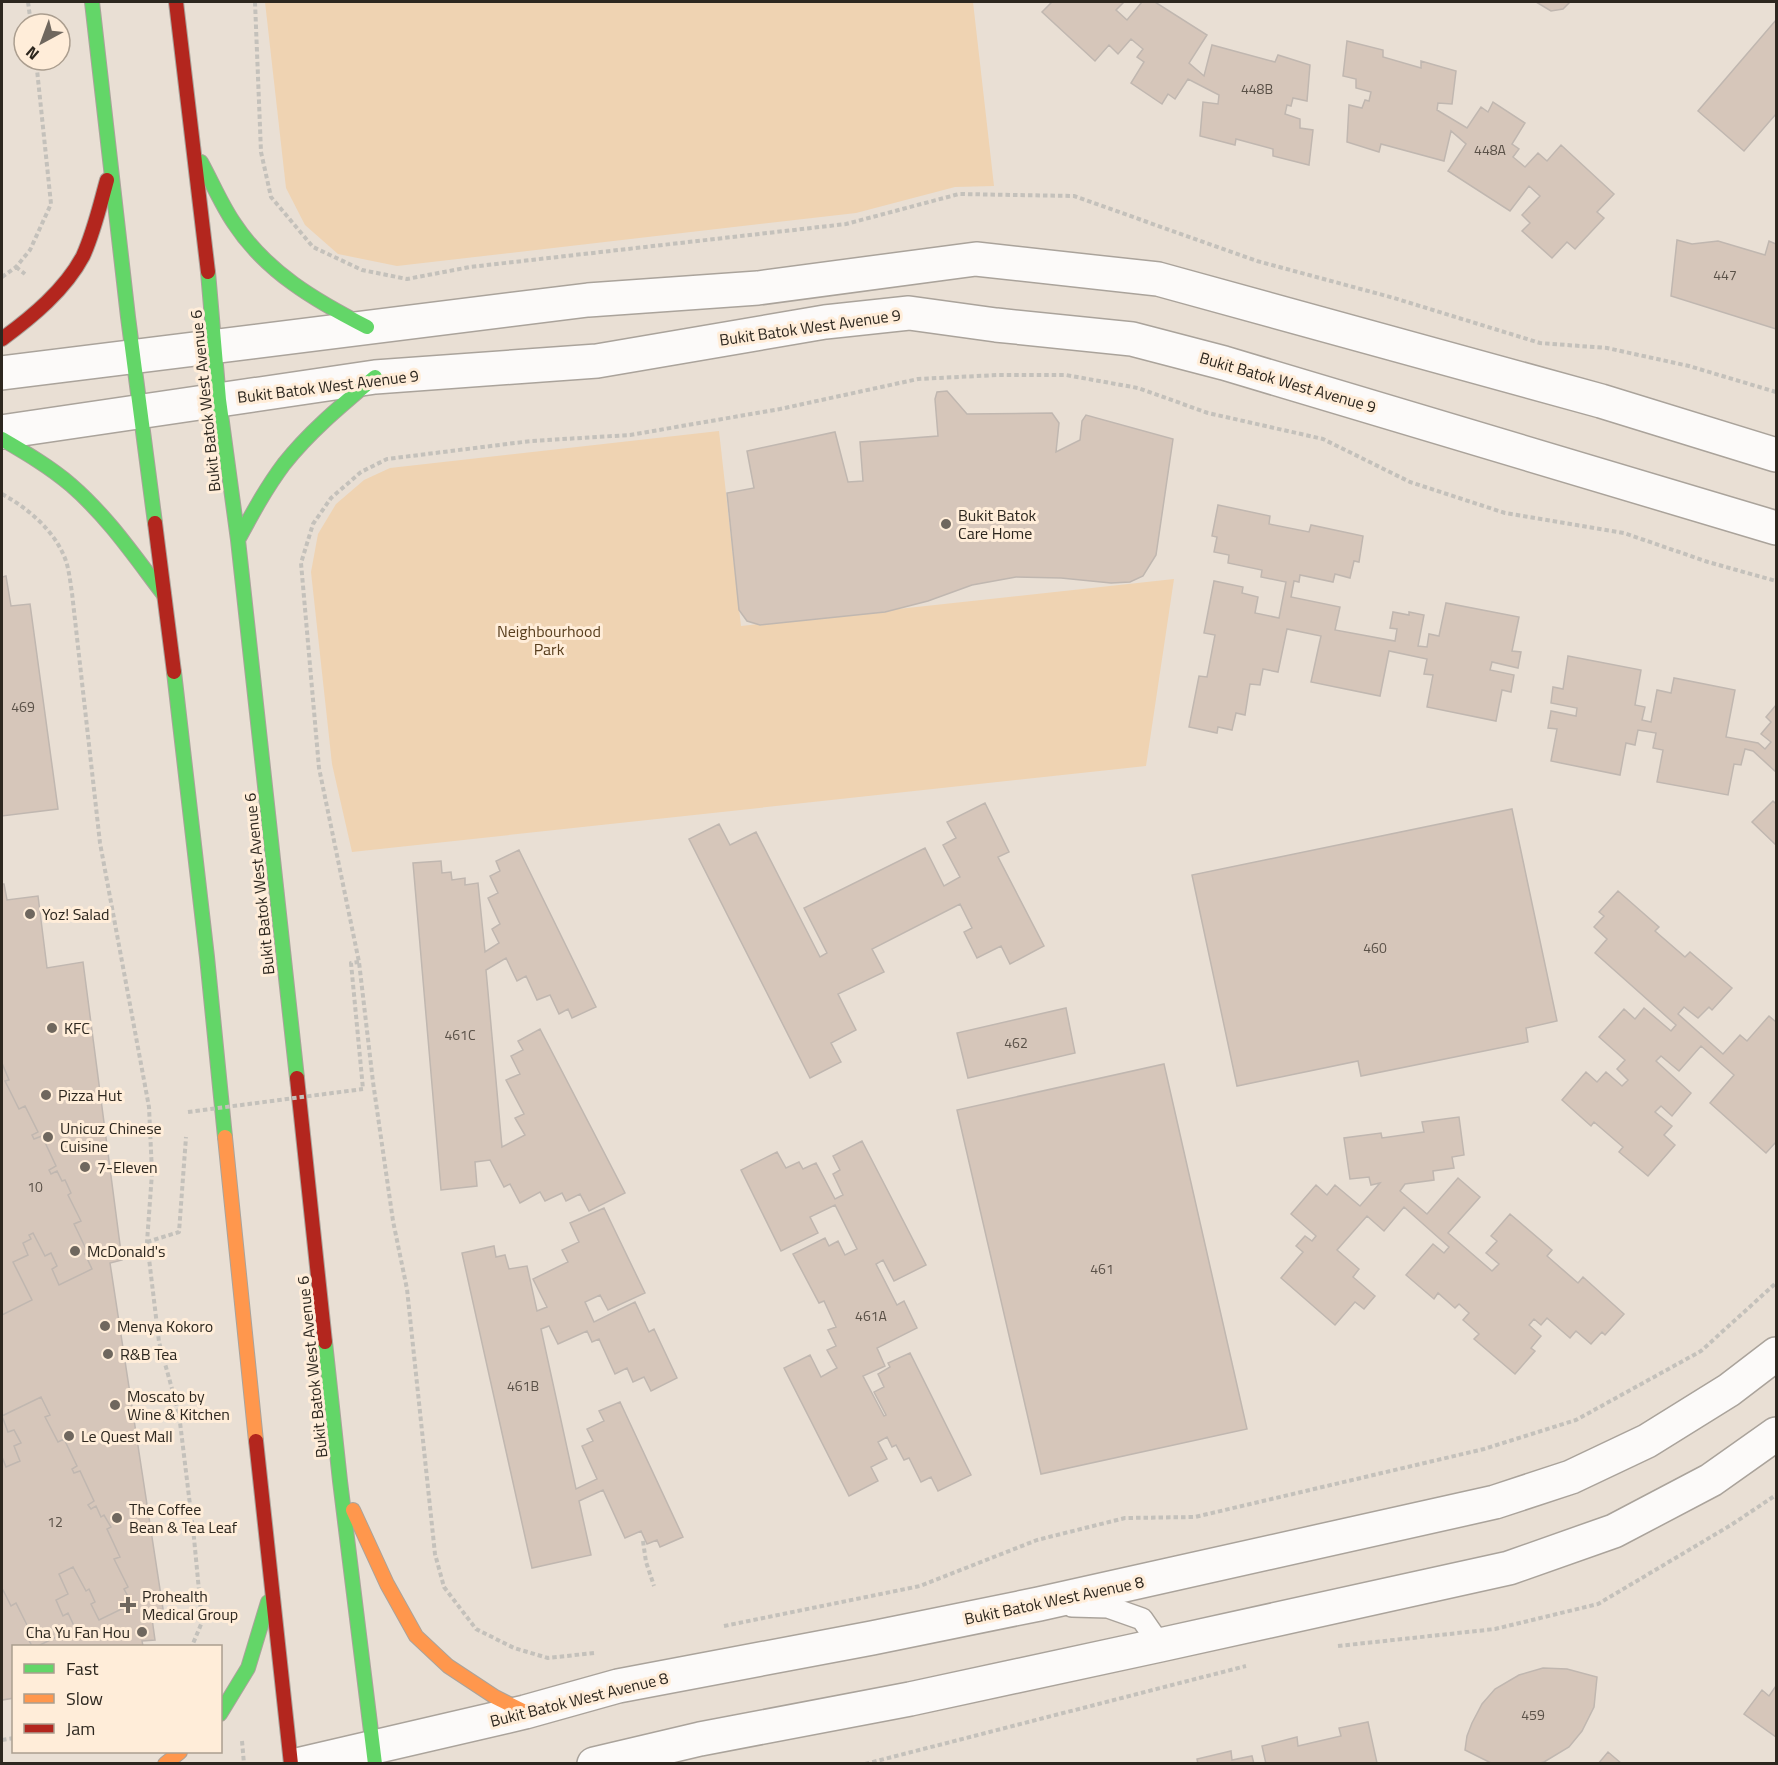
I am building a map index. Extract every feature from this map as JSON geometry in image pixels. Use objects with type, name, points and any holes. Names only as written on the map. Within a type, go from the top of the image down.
[{"type":"street","points":[[92,2],[207,957],[271,1592],[291,1764]]},
{"type":"street","name":"Bukit Batok West Avenue 6","points":[[176,2],[216,346],[219,400],[237,540],[307,1164],[340,1481],[374,1755]]},
{"type":"street","points":[[192,144],[233,223],[255,252],[304,293],[367,327]]},
{"type":"street","points":[[2,339],[17,329],[51,296],[78,264],[95,222],[111,167]]},
{"type":"street","points":[[2,373],[588,300],[758,288],[976,259],[1158,279],[1601,401],[1776,455]]},
{"type":"street","name":"Bukit Batok West Avenue 9","points":[[2,432],[375,377],[597,361],[825,322],[909,313],[996,326],[1132,339],[1224,363],[1776,528]]},
{"type":"street","points":[[237,540],[260,499],[289,459],[320,426],[375,377]]},
{"type":"street","points":[[2,439],[35,458],[72,485],[113,529],[165,597]]},
{"type":"street","name":"Bukit Batok West Avenue 8","points":[[301,1764],[374,1755],[618,1686],[1039,1604],[1495,1502],[1571,1477],[1647,1441],[1729,1390],[1776,1354]]},
{"type":"street","points":[[594,1764],[700,1739],[910,1699],[1160,1646],[1509,1568],[1614,1531],[1711,1480],[1776,1434]]},
{"type":"street","points":[[340,1481],[387,1584],[416,1636],[448,1666],[495,1697],[525,1712]]},
{"type":"street","points":[[222,1711],[248,1668],[271,1592]]},
{"type":"street","points":[[165,1764],[179,1753]]},
{"type":"lane","points":[[1039,1604],[1108,1607],[1143,1619],[1160,1646]]},
{"type":"path","points":[[255,2],[261,152],[271,197],[313,247]]},
{"type":"path","points":[[2,277],[16,267],[30,250],[51,204],[37,72]]},
{"type":"path","points":[[597,1652],[548,1658],[514,1648],[476,1629],[444,1587],[435,1554],[407,1289],[393,1221],[374,1094],[359,962],[319,768],[301,563],[313,524],[331,498],[361,472],[387,459],[531,441],[630,435],[780,409],[918,379],[998,375],[1066,375],[1138,388],[1208,413],[1323,439],[1410,482],[1505,513],[1624,533],[1708,562],[1776,581]]},
{"type":"path","points":[[2,494],[20,504],[44,525],[64,555],[72,593],[100,843],[149,1107],[152,1173],[147,1242],[159,1342],[179,1414],[194,1538],[202,1622],[193,1645]]},
{"type":"path","points":[[187,1123],[188,1112],[363,1089],[351,963],[359,962]]},
{"type":"path","points":[[147,1242],[179,1232],[186,1134]]},
{"type":"path","points":[[721,1626],[920,1586],[1037,1540],[1125,1518],[1195,1517],[1484,1449],[1576,1420],[1701,1351],[1776,1283]]},
{"type":"path","points":[[1329,1647],[1495,1629],[1598,1604],[1731,1525],[1776,1495]]},
{"type":"path","points":[[644,1541],[646,1562],[654,1586]]},
{"type":"path","points":[[865,1764],[1248,1666]]},
{"type":"path","points":[[242,1736],[244,1764]]},
{"type":"green space","points":[[265,2],[973,2],[994,186],[955,187],[856,213],[397,266],[338,254],[305,225],[286,188]]},
{"type":"green space","name":"Neighbourhood Park","points":[[719,431],[741,626],[1174,579],[1146,766],[352,852],[332,764],[311,572],[318,534],[336,504],[364,480],[390,468]]},
{"type":"building","points":[[1052,2],[1124,2],[1116,10],[1127,20],[1142,2],[1155,2],[1207,35],[1189,63],[1204,76],[1212,45],[1275,62],[1278,55],[1310,65],[1307,101],[1293,98],[1291,106],[1287,105],[1285,114],[1300,119],[1300,128],[1313,130],[1309,165],[1273,156],[1273,149],[1236,139],[1235,145],[1200,136],[1203,102],[1218,104],[1219,95],[1188,79],[1175,99],[1168,94],[1162,104],[1131,83],[1144,62],[1137,57],[1143,49],[1131,39],[1118,54],[1109,45],[1095,61],[1042,12]]},
{"type":"building","points":[[1536,2],[1570,2],[1563,9],[1551,11]]},
{"type":"building","points":[[1776,20],[1776,114],[1744,151],[1698,111]]},
{"type":"building","points":[[1347,41],[1383,50],[1383,57],[1421,68],[1421,61],[1456,71],[1452,104],[1438,103],[1437,110],[1467,128],[1481,107],[1488,112],[1493,102],[1525,123],[1512,144],[1519,149],[1513,157],[1525,167],[1538,153],[1547,161],[1561,145],[1614,194],[1597,212],[1604,218],[1575,249],[1567,242],[1552,258],[1522,231],[1530,223],[1522,215],[1540,196],[1529,186],[1510,211],[1448,171],[1466,144],[1451,131],[1444,161],[1381,144],[1379,152],[1347,142],[1349,105],[1362,108],[1365,100],[1369,101],[1371,92],[1356,88],[1356,79],[1343,76]]},
{"type":"building","points":[[1677,240],[1692,244],[1718,241],[1765,255],[1769,241],[1776,244],[1776,329],[1671,296]]},
{"type":"building","name":"Bukit Batok Care Home","points":[[947,391],[967,414],[1052,413],[1059,423],[1056,452],[1080,440],[1082,421],[1086,415],[1173,439],[1156,555],[1143,576],[1130,582],[1111,583],[1061,578],[1016,577],[972,585],[928,601],[885,612],[760,625],[747,621],[739,610],[727,493],[754,488],[747,451],[835,432],[848,482],[863,481],[860,442],[938,436],[935,399],[937,392]]},
{"type":"building","points":[[1218,505],[1270,516],[1269,524],[1309,532],[1311,525],[1363,536],[1359,562],[1354,561],[1350,578],[1335,574],[1333,582],[1300,575],[1299,582],[1294,581],[1291,597],[1340,607],[1335,630],[1395,641],[1397,629],[1390,628],[1393,612],[1409,615],[1409,612],[1424,615],[1418,646],[1427,647],[1429,634],[1439,636],[1446,603],[1519,617],[1512,651],[1521,652],[1518,668],[1492,662],[1490,670],[1514,675],[1511,692],[1502,690],[1496,721],[1427,707],[1433,675],[1424,674],[1427,659],[1389,651],[1380,696],[1311,682],[1321,636],[1287,629],[1278,672],[1263,669],[1260,685],[1250,684],[1245,715],[1236,713],[1232,730],[1218,727],[1217,733],[1189,727],[1199,676],[1207,677],[1215,635],[1204,633],[1214,581],[1243,587],[1242,593],[1258,597],[1255,613],[1279,618],[1286,582],[1261,577],[1262,570],[1228,563],[1229,555],[1214,552],[1217,537],[1212,536]]},
{"type":"building","points":[[6,576],[11,606],[30,604],[58,809],[2,816],[2,577]]},
{"type":"building","points":[[1568,656],[1641,670],[1635,705],[1645,707],[1642,720],[1651,722],[1657,690],[1671,693],[1674,678],[1735,690],[1726,737],[1758,743],[1765,749],[1771,742],[1761,734],[1771,722],[1766,717],[1776,705],[1776,772],[1753,751],[1745,749],[1741,765],[1734,764],[1728,795],[1657,782],[1663,750],[1653,748],[1656,733],[1638,730],[1635,745],[1626,743],[1620,775],[1551,761],[1557,729],[1548,728],[1551,711],[1576,716],[1577,708],[1551,703],[1553,687],[1563,689]]},
{"type":"building","points":[[1773,801],[1775,803],[1776,801],[1776,845],[1752,822]]},
{"type":"building","points":[[985,803],[1009,852],[998,857],[1044,946],[1010,964],[1001,946],[977,958],[964,932],[972,928],[960,904],[872,949],[884,972],[838,994],[856,1030],[831,1043],[841,1062],[810,1078],[689,839],[719,824],[730,845],[756,832],[820,957],[827,953],[804,908],[925,848],[944,886],[960,877],[943,845],[956,838],[947,822]]},
{"type":"building","points":[[1512,809],[1557,1021],[1526,1028],[1528,1042],[1361,1076],[1358,1061],[1237,1086],[1192,875]]},
{"type":"building","points":[[519,850],[596,1007],[572,1018],[568,1009],[559,1014],[550,995],[537,1000],[526,976],[517,981],[506,958],[486,970],[502,1147],[525,1135],[515,1118],[524,1114],[506,1080],[520,1074],[511,1056],[523,1050],[518,1041],[540,1029],[625,1193],[589,1211],[580,1194],[566,1201],[562,1193],[545,1201],[540,1192],[520,1203],[510,1184],[504,1187],[490,1160],[475,1162],[477,1186],[441,1190],[413,863],[441,861],[442,873],[451,872],[452,880],[465,878],[465,885],[478,883],[485,952],[499,943],[492,929],[500,924],[488,898],[498,893],[490,876],[500,871],[496,861]]},
{"type":"building","name":"Le Quest Mall","points":[[2,884],[4,884],[7,900],[38,896],[47,968],[83,962],[122,1260],[110,1263],[163,1609],[151,1611],[155,1640],[142,1641],[143,1645],[12,1645],[12,1698],[2,1700]]},
{"type":"building","points":[[1618,891],[1659,927],[1655,931],[1685,957],[1690,952],[1732,988],[1712,1010],[1709,1007],[1698,1018],[1684,1007],[1678,1014],[1723,1054],[1740,1035],[1747,1041],[1769,1016],[1776,1022],[1776,1142],[1766,1153],[1710,1103],[1734,1075],[1701,1046],[1679,1071],[1661,1056],[1656,1061],[1691,1093],[1672,1116],[1661,1106],[1655,1112],[1672,1126],[1664,1135],[1675,1145],[1648,1176],[1619,1152],[1623,1147],[1594,1122],[1591,1126],[1562,1100],[1586,1072],[1597,1082],[1606,1072],[1622,1086],[1628,1080],[1617,1069],[1625,1060],[1599,1037],[1624,1009],[1635,1019],[1644,1008],[1671,1031],[1676,1025],[1595,953],[1607,939],[1594,927],[1604,916],[1599,912]]},
{"type":"building","points":[[1066,1008],[1075,1053],[968,1078],[957,1033]]},
{"type":"building","points":[[2,1063],[9,1080],[5,1081],[19,1109],[25,1106],[38,1132],[32,1135],[34,1139],[42,1136],[56,1166],[49,1170],[51,1174],[57,1171],[62,1181],[65,1180],[71,1193],[68,1195],[81,1221],[74,1224],[88,1253],[85,1254],[92,1269],[59,1285],[52,1269],[57,1266],[51,1253],[45,1256],[33,1233],[29,1235],[31,1239],[23,1243],[28,1255],[13,1262],[32,1300],[2,1315]]},
{"type":"building","points":[[1164,1064],[1247,1429],[1041,1474],[957,1110]]},
{"type":"building","points":[[1459,1117],[1464,1155],[1452,1157],[1454,1168],[1433,1171],[1434,1180],[1405,1184],[1400,1191],[1427,1214],[1458,1178],[1480,1197],[1448,1233],[1492,1271],[1499,1264],[1486,1253],[1497,1241],[1491,1236],[1510,1214],[1552,1250],[1547,1256],[1578,1283],[1583,1277],[1624,1314],[1605,1335],[1602,1332],[1591,1344],[1576,1331],[1570,1338],[1547,1318],[1541,1325],[1534,1319],[1529,1325],[1541,1336],[1531,1348],[1535,1351],[1515,1374],[1474,1339],[1479,1334],[1463,1320],[1469,1313],[1459,1304],[1455,1308],[1438,1293],[1434,1299],[1406,1275],[1433,1244],[1444,1253],[1449,1247],[1404,1207],[1384,1231],[1367,1216],[1337,1250],[1359,1269],[1353,1277],[1375,1296],[1364,1309],[1355,1302],[1335,1325],[1281,1278],[1303,1252],[1296,1246],[1305,1236],[1312,1241],[1316,1236],[1291,1214],[1316,1185],[1327,1195],[1335,1185],[1360,1206],[1380,1183],[1371,1185],[1369,1177],[1350,1179],[1344,1138],[1381,1133],[1382,1138],[1424,1132],[1422,1122]]},
{"type":"building","points":[[862,1141],[926,1265],[894,1281],[883,1260],[876,1264],[897,1305],[904,1301],[917,1328],[877,1348],[885,1366],[863,1376],[884,1416],[886,1415],[874,1392],[884,1387],[878,1374],[890,1367],[888,1363],[910,1353],[971,1475],[938,1491],[931,1477],[921,1482],[909,1458],[904,1460],[896,1445],[892,1447],[887,1437],[878,1442],[887,1459],[871,1467],[878,1481],[849,1496],[784,1368],[810,1355],[821,1377],[837,1368],[827,1350],[836,1346],[828,1330],[836,1327],[824,1301],[819,1303],[793,1254],[825,1238],[829,1246],[838,1241],[845,1255],[857,1249],[835,1205],[810,1217],[818,1233],[781,1251],[741,1170],[777,1152],[786,1168],[799,1162],[803,1169],[816,1163],[835,1199],[843,1195],[833,1174],[840,1170],[833,1156]]},
{"type":"building","points":[[604,1208],[645,1293],[608,1310],[600,1295],[585,1302],[594,1322],[635,1302],[649,1332],[654,1329],[677,1378],[651,1391],[644,1377],[633,1382],[627,1368],[615,1374],[599,1339],[592,1342],[587,1331],[558,1344],[549,1326],[541,1329],[576,1489],[597,1479],[582,1446],[593,1441],[587,1429],[604,1421],[599,1411],[620,1402],[683,1537],[660,1547],[657,1540],[647,1544],[641,1531],[625,1538],[603,1490],[579,1501],[591,1555],[532,1568],[462,1253],[494,1246],[496,1257],[505,1255],[509,1269],[527,1266],[537,1311],[547,1307],[533,1279],[568,1262],[562,1250],[579,1242],[570,1223]]},
{"type":"building","points":[[41,1397],[50,1415],[45,1417],[58,1442],[64,1439],[77,1466],[72,1469],[74,1473],[80,1471],[94,1501],[88,1505],[91,1509],[96,1506],[101,1517],[104,1515],[111,1527],[107,1529],[120,1557],[114,1559],[128,1587],[124,1589],[132,1604],[99,1620],[91,1604],[95,1602],[89,1589],[86,1591],[73,1567],[59,1574],[68,1594],[56,1600],[63,1616],[68,1613],[75,1628],[40,1645],[31,1645],[25,1633],[30,1631],[16,1603],[11,1606],[2,1590],[2,1457],[6,1467],[20,1461],[14,1446],[21,1443],[14,1430],[8,1432],[2,1416]]},
{"type":"building","points":[[1543,1668],[1567,1669],[1597,1677],[1594,1707],[1582,1731],[1569,1747],[1544,1762],[1536,1764],[1493,1764],[1465,1750],[1472,1723],[1482,1704],[1495,1689],[1519,1675]]},
{"type":"building","points":[[1776,1686],[1776,1737],[1744,1714],[1762,1690],[1769,1696]]},
{"type":"building","points":[[1368,1722],[1377,1763],[1266,1764],[1262,1746],[1297,1737],[1298,1746],[1341,1736],[1339,1728]]},
{"type":"building","points":[[1231,1751],[1232,1760],[1252,1756],[1254,1764],[1198,1764],[1197,1759]]},
{"type":"building","points":[[1608,1752],[1622,1764],[1598,1764]]},
{"type":"traffic: fast","points":[[92,2],[128,317],[155,523]]},
{"type":"traffic: fast","points":[[201,162],[229,216],[261,256],[293,284],[367,327]]},
{"type":"traffic: fast","points":[[208,272],[219,400],[238,540],[297,1078]]},
{"type":"traffic: fast","points":[[238,540],[271,482],[294,452],[327,418],[375,377]]},
{"type":"traffic: fast","points":[[2,439],[55,472],[84,497],[120,538],[164,595]]},
{"type":"traffic: fast","points":[[174,672],[225,1137]]},
{"type":"traffic: fast","points":[[325,1342],[375,1764]]},
{"type":"traffic: fast","points":[[222,1711],[248,1668],[268,1602]]},
{"type":"traffic: slow","points":[[225,1137],[256,1441]]},
{"type":"traffic: slow","points":[[353,1510],[387,1584],[416,1636],[448,1666],[495,1697],[525,1712]]},
{"type":"traffic: slow","points":[[165,1764],[179,1753]]},
{"type":"traffic: jam","points":[[176,2],[208,272]]},
{"type":"traffic: jam","points":[[2,339],[47,302],[76,268],[90,238],[107,180]]},
{"type":"traffic: jam","points":[[155,523],[174,672]]},
{"type":"traffic: jam","points":[[297,1078],[325,1342]]},
{"type":"traffic: jam","points":[[256,1441],[291,1764]]},
{"type":"place","name":"Bukit Batok Care Home","points":[[946,524]]},
{"type":"place","name":"Yoz! Salad","points":[[30,914]]},
{"type":"place","name":"KFC","points":[[52,1028]]},
{"type":"place","name":"Pizza Hut","points":[[46,1095]]},
{"type":"place","name":"Unicuz Chinese Cuisine","points":[[48,1137]]},
{"type":"place","name":"7-Eleven","points":[[85,1167]]},
{"type":"place","name":"McDonald's","points":[[75,1251]]},
{"type":"place","name":"Menya Kokoro","points":[[105,1326]]},
{"type":"place","name":"R&B Tea","points":[[108,1354]]},
{"type":"place","name":"Moscato by Wine & Kitchen","points":[[115,1405]]},
{"type":"place","name":"Le Quest Mall","points":[[69,1436]]},
{"type":"place","name":"The Coffee Bean & Tea Leaf","points":[[117,1518]]},
{"type":"place","name":"Prohealth Medical Group","points":[[128,1605]]},
{"type":"place","name":"Cha Yu Fan Hou","points":[[142,1632]]}]
